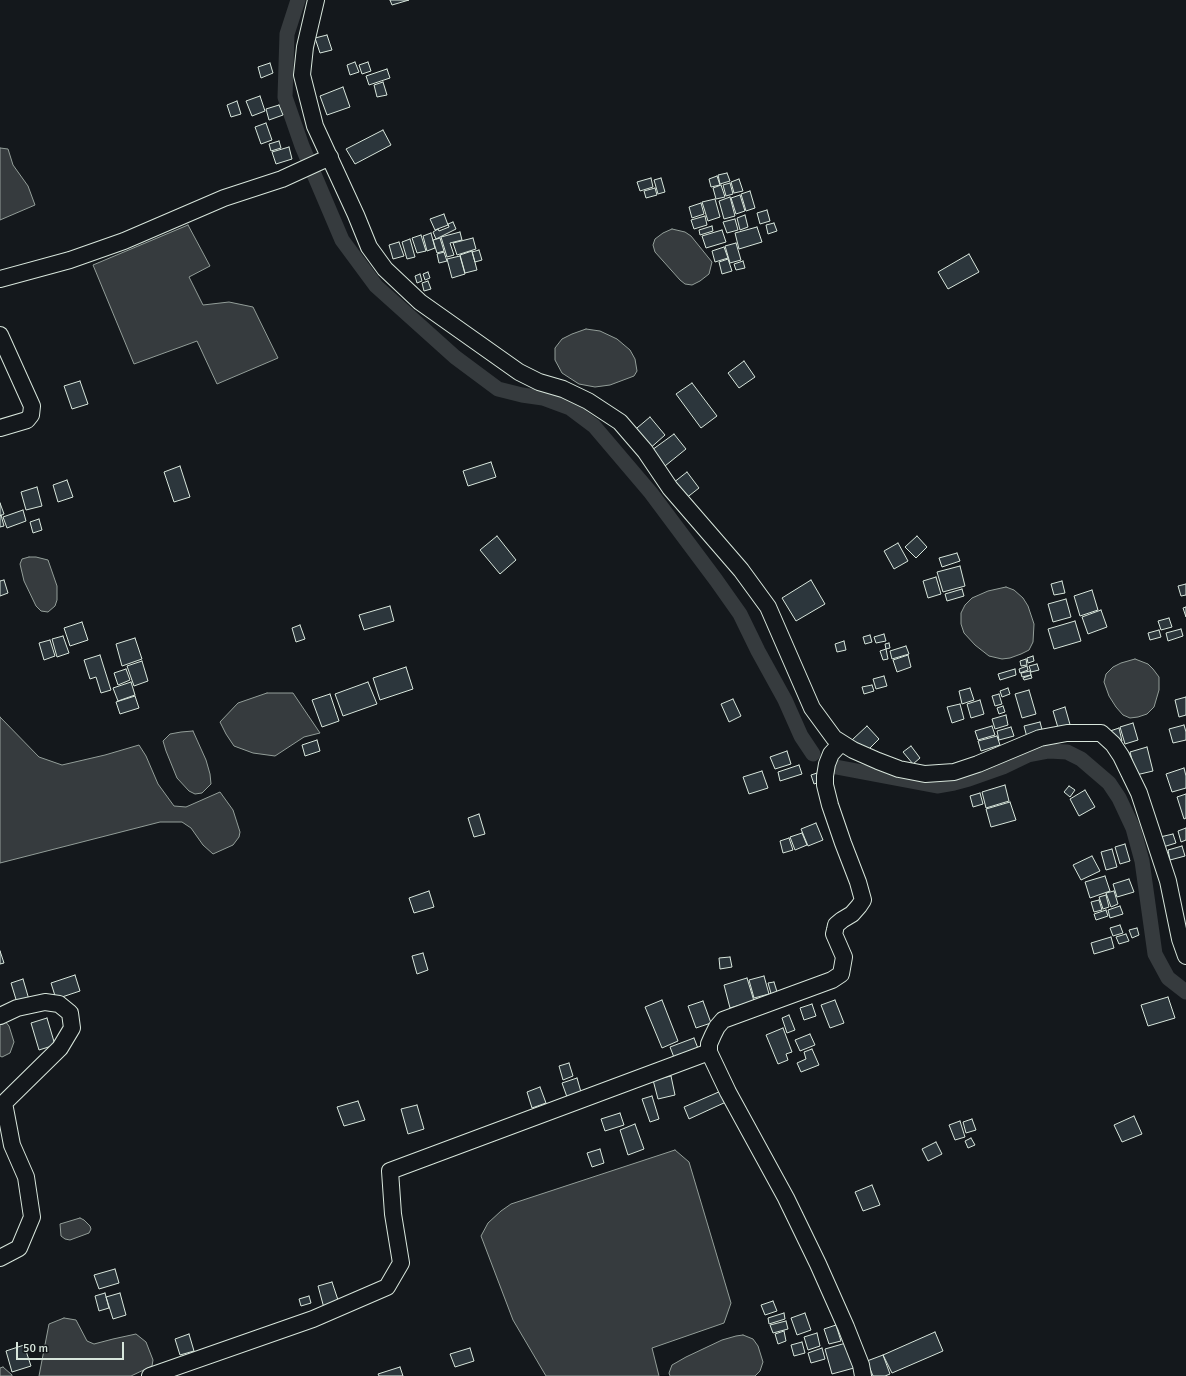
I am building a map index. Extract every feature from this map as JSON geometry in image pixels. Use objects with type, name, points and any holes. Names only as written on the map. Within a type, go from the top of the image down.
[{"type":"street","points":[[316,0],[305,47],[302,75],[315,126],[370,247],[391,275],[420,302],[519,372],[539,382],[563,389],[588,401],[620,422],[646,452],[670,488],[741,570],[768,607],[812,708],[834,738],[853,750],[885,764],[899,769],[925,774],[954,772],[978,764],[1040,738],[1067,733],[1100,733],[1113,744],[1121,756],[1139,792],[1168,881],[1180,939],[1186,956]]},
{"type":"street","points":[[0,279],[70,260],[124,241],[224,198],[282,179],[330,157]]},
{"type":"street","points":[[0,335],[32,406],[32,415],[27,420],[0,428]]},
{"type":"street","points":[[842,742],[831,754],[827,764],[825,785],[844,849],[858,882],[863,900],[852,914],[836,925],[834,934],[844,957],[841,974],[825,983],[723,1020],[713,1035],[709,1044],[708,1052],[728,1092],[786,1198],[818,1264],[846,1327],[861,1365],[863,1376]]},
{"type":"street","points":[[0,1016],[17,1008],[45,1002],[59,1004],[70,1013],[72,1028],[60,1048],[4,1103],[12,1144],[26,1177],[32,1217],[18,1248],[0,1258]]},
{"type":"street","points":[[150,1376],[313,1319],[387,1287],[400,1263],[393,1214],[390,1171],[708,1052]]},
{"type":"shaded area","points":[[0,148],[8,149],[13,165],[28,186],[35,205],[0,220]]},
{"type":"shaded area","points":[[188,225],[210,266],[189,277],[203,305],[229,302],[253,307],[278,358],[217,384],[197,341],[134,364],[93,265]]},
{"type":"shaded area","points":[[672,229],[685,232],[691,236],[712,262],[709,274],[692,285],[685,284],[680,280],[655,252],[653,245],[655,239]]},
{"type":"shaded area","points":[[586,329],[600,331],[617,339],[630,350],[635,359],[637,371],[634,376],[610,385],[595,387],[579,384],[562,373],[555,360],[555,348],[562,339]]},
{"type":"shaded area","points":[[29,557],[48,560],[57,586],[57,600],[55,606],[48,612],[41,611],[36,606],[24,581],[20,564],[22,559]]},
{"type":"shaded area","points":[[1006,587],[1014,590],[1023,598],[1028,606],[1034,624],[1033,642],[1029,650],[1010,658],[1002,659],[989,656],[975,645],[964,633],[961,624],[961,613],[965,605],[972,598],[988,591]]},
{"type":"shaded area","points":[[1135,659],[1148,664],[1153,669],[1159,677],[1159,690],[1154,707],[1147,714],[1130,718],[1123,715],[1116,707],[1109,696],[1104,682],[1106,674],[1113,667]]},
{"type":"shaded area","points":[[267,693],[293,693],[320,733],[304,737],[275,756],[253,753],[234,746],[220,722],[238,703]]},
{"type":"shaded area","points":[[0,717],[39,757],[62,765],[139,745],[146,756],[158,784],[174,806],[186,807],[220,792],[233,810],[240,832],[239,837],[233,845],[213,854],[203,845],[191,828],[182,822],[160,822],[0,863]]},
{"type":"shaded area","points":[[193,731],[206,760],[211,784],[202,793],[195,794],[189,791],[177,778],[163,741],[170,734]]},
{"type":"shaded area","points":[[4,1020],[9,1026],[14,1042],[10,1053],[2,1057],[0,1056],[0,1022]]},
{"type":"shaded area","points":[[675,1150],[689,1162],[731,1303],[724,1323],[652,1348],[659,1376],[546,1376],[513,1320],[481,1236],[488,1223],[511,1204]]},
{"type":"shaded area","points":[[80,1218],[90,1226],[91,1229],[89,1233],[70,1240],[61,1236],[60,1224]]},
{"type":"shaded area","points":[[64,1318],[76,1320],[87,1341],[94,1344],[136,1334],[146,1342],[153,1360],[152,1366],[131,1376],[39,1376],[49,1324]]},
{"type":"shaded area","points":[[743,1335],[753,1339],[758,1346],[763,1362],[760,1371],[755,1376],[670,1376],[669,1373],[672,1365],[686,1357],[722,1340]]},
{"type":"shaded area","points":[[3,1367],[12,1376],[0,1376],[0,1368]]},
{"type":"building","points":[[390,0],[409,0],[392,5]]},
{"type":"building","points":[[327,35],[332,50],[320,53],[315,38]]},
{"type":"building","points":[[355,62],[359,72],[350,75],[347,65]]},
{"type":"building","points":[[368,62],[371,71],[362,74],[359,65]]},
{"type":"building","points":[[270,63],[273,73],[261,78],[258,67]]},
{"type":"building","points":[[387,69],[390,78],[369,85],[366,76]]},
{"type":"building","points":[[383,82],[387,95],[377,97],[374,85]]},
{"type":"building","points":[[343,87],[350,107],[327,115],[320,96]]},
{"type":"building","points":[[260,96],[265,111],[252,116],[246,101]]},
{"type":"building","points":[[237,101],[241,114],[231,117],[227,105]]},
{"type":"building","points":[[279,105],[283,115],[269,120],[266,109]]},
{"type":"building","points":[[266,123],[272,140],[261,144],[255,127]]},
{"type":"building","points":[[383,130],[391,145],[355,164],[346,149]]},
{"type":"building","points":[[279,141],[281,148],[271,151],[269,144]]},
{"type":"building","points":[[289,147],[292,159],[276,164],[272,152]]},
{"type":"building","points":[[727,173],[730,181],[720,184],[718,175]]},
{"type":"building","points":[[717,176],[720,185],[711,187],[709,179]]},
{"type":"building","points":[[651,178],[653,187],[640,191],[637,182]]},
{"type":"building","points":[[661,178],[665,192],[658,194],[654,180]]},
{"type":"building","points":[[739,179],[743,191],[734,193],[731,182]]},
{"type":"building","points":[[730,183],[733,194],[726,196],[723,185]]},
{"type":"building","points":[[721,185],[725,197],[716,199],[713,188]]},
{"type":"building","points":[[655,188],[657,195],[646,198],[644,191]]},
{"type":"building","points":[[750,191],[755,208],[746,211],[741,194]]},
{"type":"building","points":[[740,195],[745,211],[736,214],[731,198]]},
{"type":"building","points":[[730,197],[735,216],[724,219],[719,201]]},
{"type":"building","points":[[715,199],[720,217],[708,221],[702,202]]},
{"type":"building","points":[[701,203],[704,214],[692,218],[689,207]]},
{"type":"building","points":[[767,210],[770,221],[760,224],[757,213]]},
{"type":"building","points":[[444,214],[448,225],[435,230],[430,219]]},
{"type":"building","points":[[745,215],[748,227],[740,230],[737,218]]},
{"type":"building","points":[[705,216],[707,225],[694,229],[691,220]]},
{"type":"building","points":[[735,219],[738,230],[727,233],[723,222]]},
{"type":"building","points":[[453,222],[456,229],[436,239],[433,232],[438,229],[439,231],[449,227],[448,224]]},
{"type":"building","points":[[774,223],[777,231],[768,234],[766,225]]},
{"type":"building","points":[[712,226],[713,231],[700,235],[699,230]]},
{"type":"building","points":[[757,227],[762,242],[739,249],[735,233]]},
{"type":"building","points":[[722,230],[726,242],[706,248],[702,236]]},
{"type":"building","points":[[460,232],[462,240],[450,243],[454,255],[447,257],[441,237]]},
{"type":"building","points":[[431,233],[435,248],[427,251],[423,236]]},
{"type":"building","points":[[421,235],[426,251],[417,253],[412,238]]},
{"type":"building","points":[[440,238],[444,251],[437,253],[433,240]]},
{"type":"building","points":[[473,238],[476,249],[457,255],[453,243]]},
{"type":"building","points":[[410,239],[415,257],[407,259],[402,242]]},
{"type":"building","points":[[399,242],[404,256],[393,259],[389,245]]},
{"type":"building","points":[[736,243],[741,260],[730,263],[725,246]]},
{"type":"building","points":[[724,247],[728,258],[715,262],[712,251]]},
{"type":"building","points":[[479,250],[482,260],[475,262],[472,252]]},
{"type":"building","points":[[472,251],[477,270],[465,273],[460,255]]},
{"type":"building","points":[[444,252],[447,261],[439,263],[437,254]]},
{"type":"building","points":[[969,254],[979,272],[948,289],[938,272]]},
{"type":"building","points":[[460,256],[465,274],[452,278],[447,259]]},
{"type":"building","points":[[728,259],[732,271],[722,274],[719,262]]},
{"type":"building","points":[[743,261],[745,268],[736,270],[734,264]]},
{"type":"building","points":[[428,272],[430,278],[425,280],[423,274]]},
{"type":"building","points":[[420,274],[422,281],[417,283],[415,276]]},
{"type":"building","points":[[428,281],[431,289],[424,291],[422,283]]},
{"type":"building","points":[[744,361],[755,377],[739,388],[728,373]]},
{"type":"building","points":[[80,381],[88,404],[72,409],[64,386]]},
{"type":"building","points":[[692,383],[717,416],[701,428],[676,394]]},
{"type":"building","points":[[650,417],[665,435],[647,451],[631,433]]},
{"type":"building","points":[[674,434],[686,449],[665,466],[652,450]]},
{"type":"building","points":[[491,462],[496,477],[468,486],[463,471]]},
{"type":"building","points":[[180,466],[190,497],[174,502],[164,472]]},
{"type":"building","points":[[687,472],[699,488],[685,499],[673,483]]},
{"type":"building","points":[[67,480],[73,497],[58,502],[53,485]]},
{"type":"building","points":[[37,487],[42,506],[26,510],[21,492]]},
{"type":"building","points":[[0,503],[4,514],[0,516]]},
{"type":"building","points":[[23,510],[26,521],[7,528],[3,517]]},
{"type":"building","points":[[1,515],[4,526],[0,527],[0,516]]},
{"type":"building","points":[[39,519],[42,530],[33,533],[30,522]]},
{"type":"building","points":[[497,536],[516,560],[500,574],[480,550]]},
{"type":"building","points":[[917,536],[927,547],[916,558],[905,547]]},
{"type":"building","points":[[898,543],[908,561],[894,569],[884,551]]},
{"type":"building","points":[[957,553],[960,561],[942,567],[939,558]]},
{"type":"building","points":[[960,566],[965,586],[943,592],[937,572]]},
{"type":"building","points":[[936,577],[941,594],[928,598],[923,581]]},
{"type":"building","points":[[4,580],[8,593],[0,596],[0,581]]},
{"type":"building","points":[[811,580],[825,604],[796,621],[782,598]]},
{"type":"building","points":[[1062,581],[1065,593],[1054,595],[1051,584]]},
{"type":"building","points":[[1186,584],[1186,595],[1181,596],[1178,586]]},
{"type":"building","points":[[962,589],[964,596],[947,601],[945,594]]},
{"type":"building","points":[[1092,590],[1098,610],[1080,616],[1074,596]]},
{"type":"building","points":[[1066,599],[1071,617],[1053,622],[1048,604]]},
{"type":"building","points":[[390,606],[394,621],[364,630],[359,615]]},
{"type":"building","points":[[1186,607],[1186,617],[1183,608]]},
{"type":"building","points":[[1101,610],[1107,627],[1088,634],[1082,617]]},
{"type":"building","points":[[1169,618],[1172,627],[1161,630],[1158,621]]},
{"type":"building","points":[[1075,621],[1081,641],[1054,649],[1048,629]]},
{"type":"building","points":[[82,622],[88,640],[70,646],[64,628]]},
{"type":"building","points":[[300,625],[305,639],[296,642],[292,628]]},
{"type":"building","points":[[1181,629],[1183,636],[1168,641],[1166,633]]},
{"type":"building","points":[[1159,630],[1161,637],[1150,640],[1148,633]]},
{"type":"building","points":[[884,634],[886,641],[876,643],[874,637]]},
{"type":"building","points":[[870,635],[872,642],[865,644],[863,637]]},
{"type":"building","points":[[63,636],[69,653],[57,657],[52,639]]},
{"type":"building","points":[[135,638],[142,659],[122,666],[116,644]]},
{"type":"building","points":[[50,640],[55,656],[44,660],[39,643]]},
{"type":"building","points":[[844,641],[846,650],[837,652],[835,644]]},
{"type":"building","points":[[889,643],[890,648],[886,649],[885,644]]},
{"type":"building","points":[[906,646],[909,654],[892,659],[890,651]]},
{"type":"building","points":[[886,649],[888,659],[883,660],[880,651]]},
{"type":"building","points":[[100,655],[111,690],[101,693],[96,677],[90,679],[84,660]]},
{"type":"building","points":[[908,655],[911,667],[897,672],[893,660]]},
{"type":"building","points":[[1033,656],[1034,661],[1028,663],[1027,658]]},
{"type":"building","points":[[1026,659],[1027,665],[1021,666],[1020,661]]},
{"type":"building","points":[[142,661],[148,681],[134,686],[127,666]]},
{"type":"building","points":[[1037,664],[1039,670],[1031,672],[1029,666]]},
{"type":"building","points":[[1027,666],[1028,670],[1020,673],[1019,669]]},
{"type":"building","points":[[406,667],[413,689],[380,700],[373,678]]},
{"type":"building","points":[[126,669],[130,680],[118,685],[114,673]]},
{"type":"building","points":[[1015,669],[1016,675],[1000,680],[998,674]]},
{"type":"building","points":[[1030,671],[1031,675],[1022,677],[1021,673]]},
{"type":"building","points":[[1031,675],[1032,678],[1024,680],[1023,678]]},
{"type":"building","points":[[884,676],[887,686],[876,689],[873,679]]},
{"type":"building","points":[[131,682],[135,695],[118,701],[113,688]]},
{"type":"building","points":[[368,682],[377,704],[343,716],[335,694]]},
{"type":"building","points":[[872,685],[874,691],[864,694],[862,687]]},
{"type":"building","points":[[970,688],[974,700],[962,704],[959,691]]},
{"type":"building","points":[[1008,688],[1010,694],[1002,697],[1000,691]]},
{"type":"building","points":[[1029,690],[1036,714],[1022,718],[1015,694]]},
{"type":"building","points":[[330,694],[339,721],[322,727],[312,700]]},
{"type":"building","points":[[999,694],[1002,704],[995,706],[992,696]]},
{"type":"building","points":[[135,696],[139,708],[120,714],[116,702]]},
{"type":"building","points":[[1186,697],[1186,715],[1179,717],[1175,700]]},
{"type":"building","points":[[733,699],[741,716],[729,722],[721,704]]},
{"type":"building","points":[[980,700],[984,714],[971,718],[967,704]]},
{"type":"building","points":[[960,704],[964,719],[952,723],[947,707]]},
{"type":"building","points":[[1003,706],[1005,712],[999,714],[997,708]]},
{"type":"building","points":[[1065,707],[1071,728],[1059,731],[1053,711]]},
{"type":"building","points":[[1006,715],[1008,725],[995,729],[992,719]]},
{"type":"building","points":[[1040,722],[1044,737],[1028,741],[1024,726]]},
{"type":"building","points":[[1133,723],[1138,740],[1125,744],[1120,727]]},
{"type":"building","points":[[1184,725],[1186,740],[1173,743],[1169,729]]},
{"type":"building","points":[[867,726],[879,739],[865,753],[852,740]]},
{"type":"building","points":[[992,726],[995,735],[978,740],[975,731]]},
{"type":"building","points":[[1011,727],[1014,736],[999,740],[997,731]]},
{"type":"building","points":[[1119,728],[1122,741],[1113,744],[1110,731]]},
{"type":"building","points":[[997,736],[1000,745],[981,751],[978,741]]},
{"type":"building","points":[[317,740],[320,751],[305,756],[302,745]]},
{"type":"building","points":[[911,746],[920,758],[913,764],[903,752]]},
{"type":"building","points":[[1147,747],[1153,771],[1136,775],[1130,752]]},
{"type":"building","points":[[787,751],[791,764],[775,769],[770,757]]},
{"type":"building","points":[[799,765],[802,774],[780,781],[778,772]]},
{"type":"building","points":[[1184,768],[1186,788],[1172,792],[1166,774]]},
{"type":"building","points":[[762,771],[768,788],[749,794],[743,777]]},
{"type":"building","points":[[820,772],[823,781],[814,784],[811,775]]},
{"type":"building","points":[[1005,785],[1009,801],[986,808],[982,792]]},
{"type":"building","points":[[1069,786],[1075,790],[1070,797],[1064,792]]},
{"type":"building","points":[[1085,790],[1095,807],[1079,816],[1070,799]]},
{"type":"building","points":[[980,793],[983,804],[973,807],[970,796]]},
{"type":"building","points":[[1186,794],[1186,818],[1184,819],[1177,797]]},
{"type":"building","points":[[1010,802],[1016,820],[991,827],[986,809]]},
{"type":"building","points":[[479,814],[485,834],[474,837],[468,818]]},
{"type":"building","points":[[816,823],[823,840],[808,846],[801,829]]},
{"type":"building","points":[[1186,828],[1186,840],[1181,842],[1178,831]]},
{"type":"building","points":[[802,833],[807,845],[795,850],[790,837]]},
{"type":"building","points":[[1173,834],[1176,843],[1163,847],[1160,837]]},
{"type":"building","points":[[789,838],[793,850],[783,853],[780,841]]},
{"type":"building","points":[[1125,844],[1130,861],[1120,864],[1115,847]]},
{"type":"building","points":[[1182,846],[1185,856],[1170,860],[1168,850]]},
{"type":"building","points":[[1112,849],[1117,867],[1106,870],[1101,852]]},
{"type":"building","points":[[1092,856],[1100,871],[1081,880],[1073,865]]},
{"type":"building","points":[[1105,876],[1110,891],[1090,898],[1085,882]]},
{"type":"building","points":[[1129,879],[1134,892],[1117,897],[1113,884]]},
{"type":"building","points":[[429,891],[434,907],[414,913],[409,898]]},
{"type":"building","points":[[1114,891],[1118,904],[1111,907],[1106,893]]},
{"type":"building","points":[[1106,895],[1109,907],[1103,909],[1099,897]]},
{"type":"building","points":[[1099,900],[1102,910],[1094,912],[1091,902]]},
{"type":"building","points":[[1120,906],[1123,914],[1110,918],[1108,910]]},
{"type":"building","points":[[1106,910],[1108,916],[1096,920],[1094,914]]},
{"type":"building","points":[[1120,925],[1123,933],[1113,936],[1110,928]]},
{"type":"building","points":[[1137,928],[1139,935],[1132,938],[1129,930]]},
{"type":"building","points":[[1126,934],[1129,941],[1119,944],[1116,937]]},
{"type":"building","points":[[1111,937],[1114,948],[1094,954],[1091,943]]},
{"type":"building","points":[[0,951],[4,963],[0,964]]},
{"type":"building","points":[[423,953],[428,970],[417,974],[412,956]]},
{"type":"building","points":[[730,957],[732,967],[720,969],[719,958]]},
{"type":"building","points":[[75,975],[80,991],[56,999],[51,983]]},
{"type":"building","points":[[764,976],[769,994],[754,998],[749,980]]},
{"type":"building","points":[[747,978],[754,1001],[730,1008],[724,985]]},
{"type":"building","points":[[23,979],[30,1003],[18,1006],[11,983]]},
{"type":"building","points":[[774,982],[778,995],[772,997],[768,983]]},
{"type":"building","points":[[1168,997],[1175,1018],[1148,1026],[1141,1005]]},
{"type":"building","points":[[662,1000],[678,1041],[662,1048],[645,1007]]},
{"type":"building","points":[[835,1000],[844,1023],[830,1028],[821,1005]]},
{"type":"building","points":[[703,1001],[711,1023],[696,1028],[688,1006]]},
{"type":"building","points":[[812,1004],[816,1016],[804,1020],[800,1008]]},
{"type":"building","points":[[789,1015],[795,1030],[787,1033],[782,1018]]},
{"type":"building","points":[[47,1018],[55,1045],[39,1050],[31,1023]]},
{"type":"building","points":[[783,1028],[792,1052],[786,1054],[788,1060],[778,1064],[766,1035]]},
{"type":"building","points":[[810,1034],[815,1045],[800,1051],[795,1040]]},
{"type":"building","points":[[694,1038],[699,1051],[675,1060],[670,1047]]},
{"type":"building","points":[[812,1049],[819,1065],[801,1072],[797,1063],[806,1059],[804,1052]]},
{"type":"building","points":[[569,1063],[573,1076],[563,1080],[559,1066]]},
{"type":"building","points":[[671,1076],[675,1095],[658,1099],[653,1080]]},
{"type":"building","points":[[577,1078],[581,1092],[567,1097],[562,1083]]},
{"type":"building","points":[[540,1087],[546,1103],[532,1108],[527,1092]]},
{"type":"building","points":[[721,1091],[726,1102],[689,1119],[684,1107]]},
{"type":"building","points":[[652,1096],[659,1119],[650,1122],[642,1099]]},
{"type":"building","points":[[358,1101],[365,1120],[344,1126],[337,1107]]},
{"type":"building","points":[[417,1105],[424,1129],[408,1134],[401,1109]]},
{"type":"building","points":[[620,1113],[624,1125],[605,1131],[601,1119]]},
{"type":"building","points":[[1134,1116],[1142,1134],[1122,1142],[1114,1125]]},
{"type":"building","points":[[972,1119],[976,1130],[966,1133],[963,1122]]},
{"type":"building","points":[[960,1121],[965,1137],[955,1140],[949,1125]]},
{"type":"building","points":[[635,1124],[644,1149],[628,1155],[620,1130]]},
{"type":"building","points":[[971,1138],[975,1145],[968,1148],[965,1141]]},
{"type":"building","points":[[936,1142],[942,1154],[928,1161],[922,1149]]},
{"type":"building","points":[[600,1149],[604,1163],[592,1167],[587,1153]]},
{"type":"building","points":[[872,1185],[880,1205],[863,1211],[855,1192]]},
{"type":"building","points":[[115,1269],[119,1283],[99,1289],[94,1275]]},
{"type":"building","points":[[332,1282],[339,1303],[324,1308],[318,1286]]},
{"type":"building","points":[[105,1293],[109,1308],[99,1311],[95,1296]]},
{"type":"building","points":[[120,1293],[126,1315],[113,1319],[106,1297]]},
{"type":"building","points":[[309,1296],[311,1303],[301,1306],[299,1299]]},
{"type":"building","points":[[773,1301],[777,1311],[765,1315],[761,1305]]},
{"type":"building","points":[[784,1313],[785,1319],[769,1324],[768,1318]]},
{"type":"building","points":[[805,1313],[811,1330],[797,1335],[791,1318]]},
{"type":"building","points":[[786,1321],[788,1329],[773,1333],[770,1325]]},
{"type":"building","points":[[836,1325],[841,1341],[829,1344],[824,1329]]},
{"type":"building","points":[[784,1331],[786,1341],[778,1344],[775,1334]]},
{"type":"building","points":[[935,1332],[943,1351],[892,1373],[883,1355]]},
{"type":"building","points":[[817,1333],[820,1346],[808,1350],[804,1337]]},
{"type":"building","points":[[189,1334],[194,1351],[180,1355],[175,1339]]},
{"type":"building","points":[[802,1342],[805,1353],[794,1356],[791,1345]]},
{"type":"building","points":[[846,1343],[854,1368],[832,1374],[825,1349]]},
{"type":"building","points":[[24,1345],[31,1366],[12,1372],[6,1351]]},
{"type":"building","points":[[470,1348],[474,1361],[455,1367],[450,1354]]},
{"type":"building","points":[[822,1348],[825,1359],[811,1363],[808,1353]]},
{"type":"building","points":[[883,1355],[890,1374],[885,1376],[873,1376],[867,1361]]},
{"type":"building","points":[[400,1367],[403,1376],[379,1376],[378,1374]]},
{"type":"waterway","points":[[298,0],[287,34],[285,97],[302,146],[342,240],[376,286],[455,357],[498,389],[543,398],[570,408],[594,426],[651,493],[740,614],[758,651],[785,700],[801,736],[813,754]]},
{"type":"waterway","points":[[836,767],[937,786],[969,779],[1003,767],[1028,755],[1049,751],[1067,752],[1081,759],[1109,783],[1119,798],[1133,828],[1142,861],[1155,954],[1168,978],[1186,992]]}]
